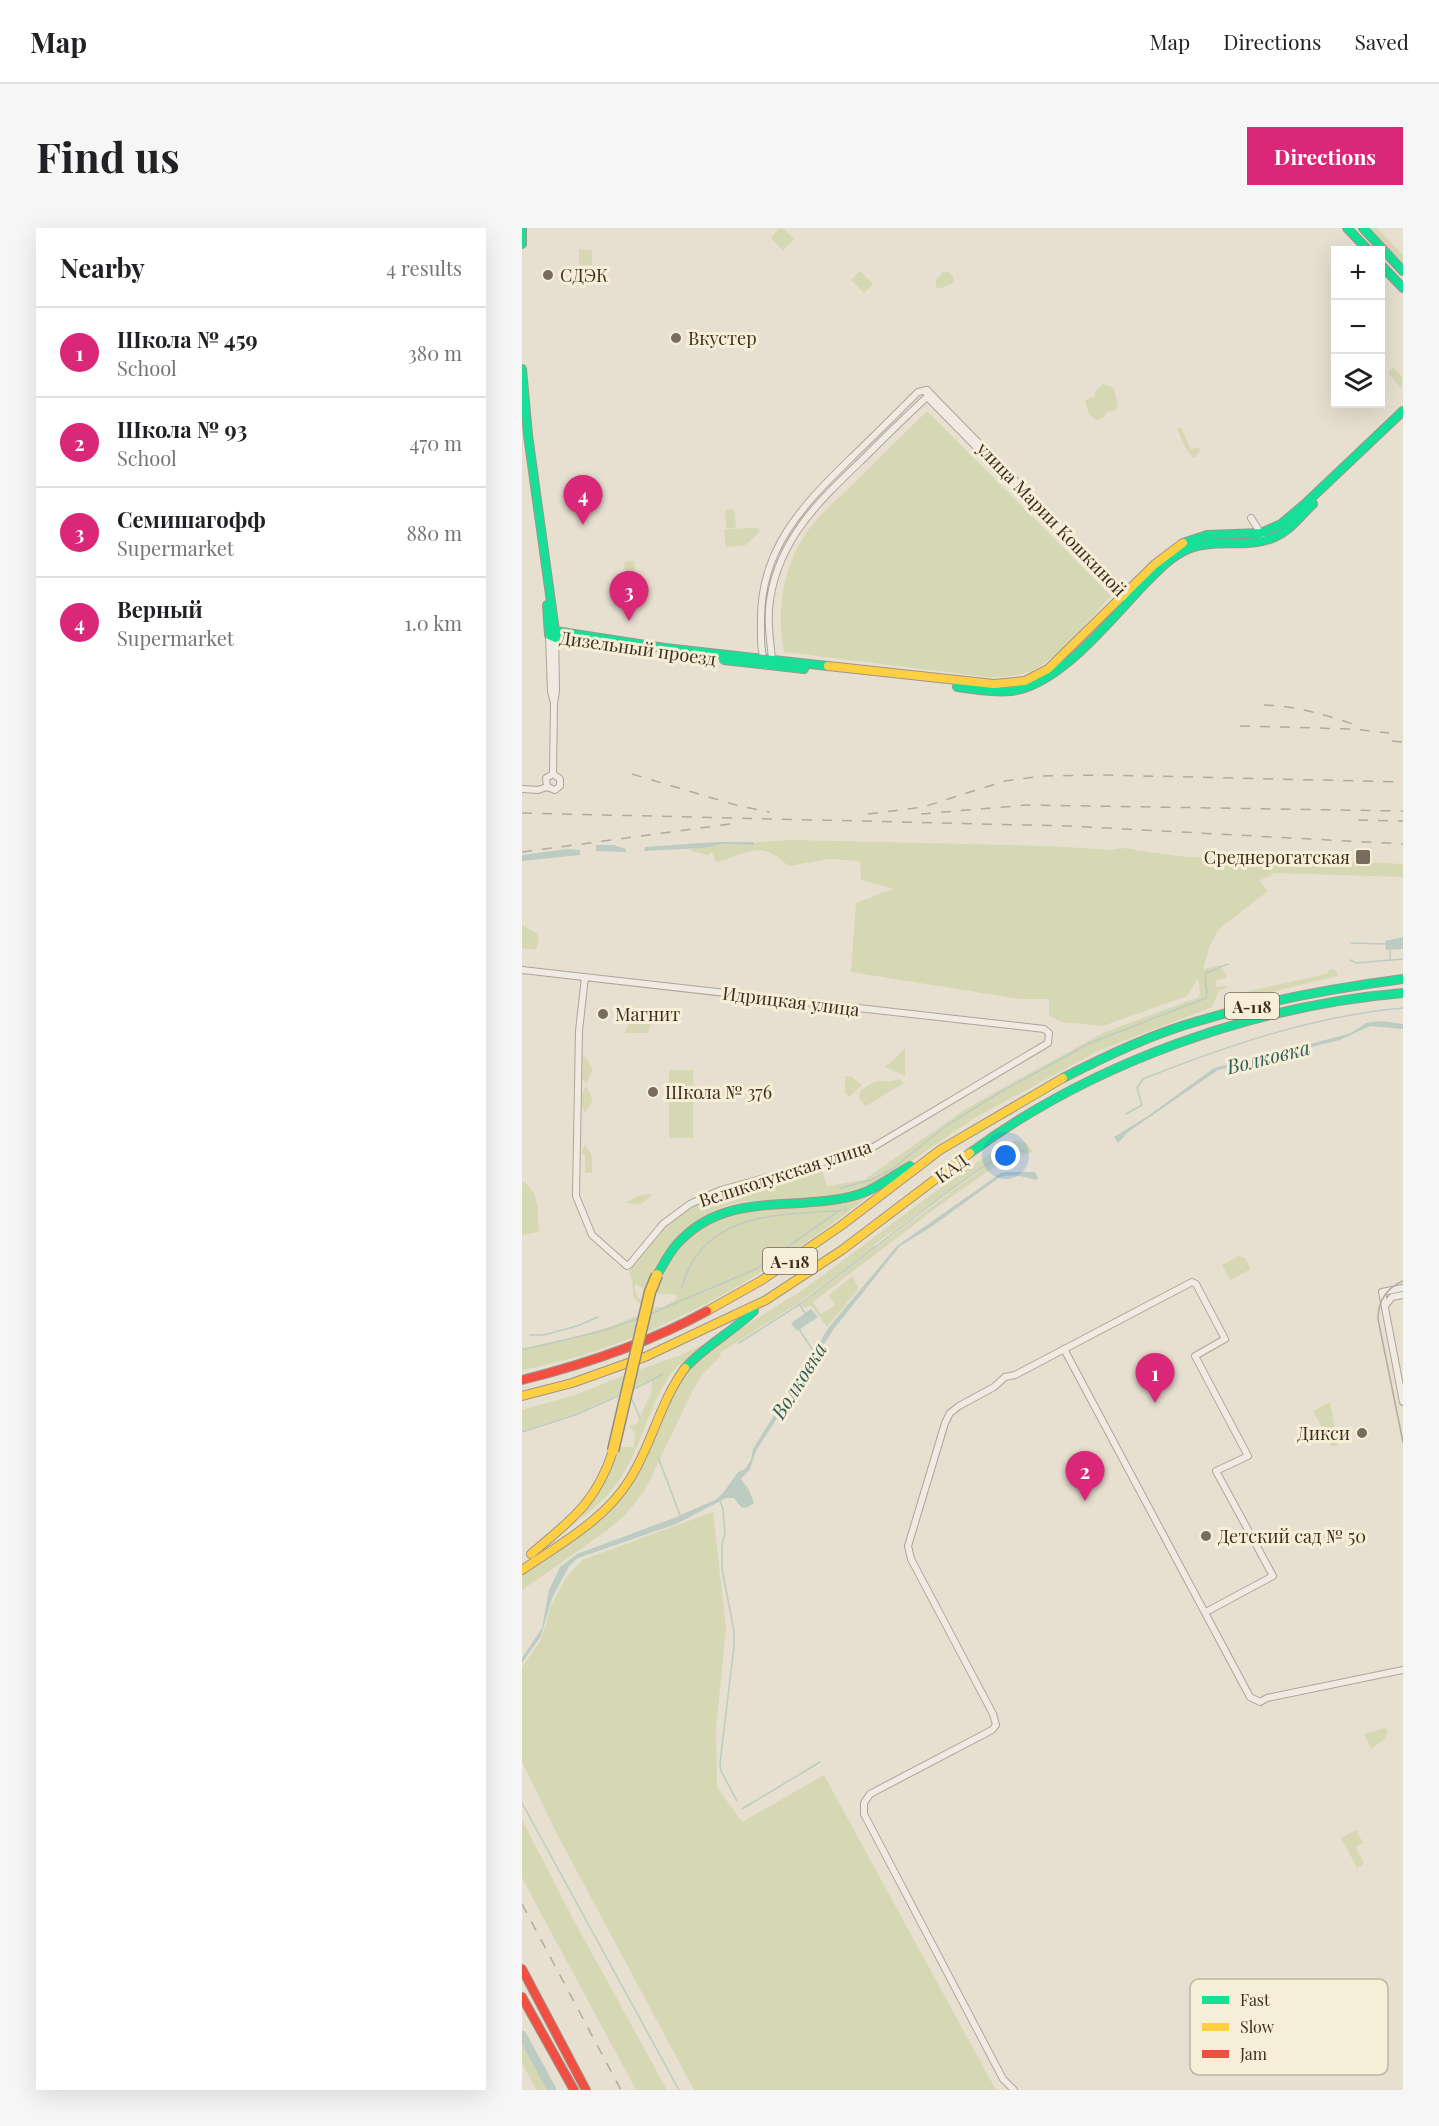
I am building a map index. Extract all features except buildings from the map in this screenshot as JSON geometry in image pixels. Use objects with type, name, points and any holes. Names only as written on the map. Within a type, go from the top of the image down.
[{"type":"main road","points":[[522,228],[522,244]]},
{"type":"main road","points":[[1347,228],[1364,246]]},
{"type":"main road","points":[[1363,228],[1403,270]]},
{"type":"main road","points":[[1385,269],[1403,288]]},
{"type":"main road","points":[[522,369],[528,444],[548,568],[553,635]]},
{"type":"main road","name":"Дизельный проезд","points":[[1264,536],[1291,516],[1403,411]]},
{"type":"main road","name":"Дизельный проезд","points":[[553,635],[989,691],[1017,691],[1037,685],[1051,677],[1127,596],[1188,549],[1213,542],[1280,534],[1293,525],[1403,418]]},
{"type":"main road","points":[[522,442],[553,635]]},
{"type":"main road","name":"КАД","points":[[523,1380],[573,1367],[673,1330],[762,1280],[842,1225],[940,1150],[1069,1074],[1127,1047],[1200,1020],[1304,994],[1403,979]]},
{"type":"main road","name":"КАД","points":[[522,1396],[619,1367],[761,1303],[856,1240],[985,1143],[1043,1105],[1102,1075],[1218,1031],[1350,999],[1403,993]]},
{"type":"main road","points":[[522,1561],[542,1547],[583,1509],[604,1476],[613,1451],[650,1292],[657,1275],[678,1241],[714,1215],[737,1208],[757,1204],[831,1200],[871,1190],[940,1150]]},
{"type":"main road","points":[[522,1570],[610,1503],[632,1475],[667,1393],[683,1370],[693,1359],[751,1314],[761,1303]]},
{"type":"main road","points":[[522,1969],[586,2090]]},
{"type":"main road","points":[[522,1981],[566,2054]]},
{"type":"main road","points":[[522,1997],[574,2090]]},
{"type":"main road","points":[[522,2010],[568,2090]]},
{"type":"street","name":"улица Марии Кошкиной","points":[[767,661],[770,598],[778,568],[794,533],[820,500],[927,394],[1127,596]]},
{"type":"street","points":[[1251,518],[1264,536]]},
{"type":"street","points":[[553,635],[556,692],[553,774]]},
{"type":"street","points":[[522,789],[538,790],[547,787],[555,790],[560,786],[561,779],[553,774]]},
{"type":"street","points":[[547,787],[546,778],[553,774]]},
{"type":"street","name":"Идрицкая улица","points":[[522,970],[1044,1029],[1049,1033],[1048,1043]]},
{"type":"street","name":"Великолукская улица","points":[[585,977],[579,1031],[576,1196],[592,1235],[627,1266],[663,1224],[690,1204],[721,1190],[870,1149],[1048,1043]]},
{"type":"street","points":[[1014,2090],[999,2071],[867,1821],[863,1809],[866,1798],[870,1794],[992,1730],[996,1725],[996,1718],[911,1559],[908,1546],[950,1413],[994,1387],[1005,1377],[1015,1375],[1192,1282],[1196,1284],[1225,1338],[1195,1356],[1248,1456],[1216,1472],[1273,1576],[1206,1612]]},
{"type":"street","points":[[1403,1288],[1382,1292],[1403,1402]]},
{"type":"street","points":[[1385,1306],[1392,1298],[1403,1295]]},
{"type":"street","points":[[1064,1349],[1250,1697],[1258,1702],[1267,1698],[1403,1670]]},
{"type":"green space","points":[[779,228],[784,229],[794,239],[783,251],[771,238]]},
{"type":"green space","points":[[1370,228],[1377,228],[1403,255],[1403,263]]},
{"type":"green space","points":[[579,249],[592,250],[592,265],[579,265]]},
{"type":"green space","points":[[860,271],[873,284],[864,293],[851,280]]},
{"type":"green space","points":[[943,272],[949,272],[954,281],[939,289],[936,287],[936,280]]},
{"type":"green space","points":[[1393,368],[1403,377],[1401,388],[1388,373]]},
{"type":"green space","points":[[1103,384],[1114,388],[1118,407],[1107,412],[1103,418],[1096,420],[1089,414],[1085,402],[1088,398],[1095,397],[1095,393]]},
{"type":"green space","points":[[927,411],[1111,596],[1050,659],[1029,672],[1018,675],[987,677],[784,652],[781,617],[785,581],[790,564],[807,532],[818,518]]},
{"type":"green space","points":[[1181,427],[1190,449],[1202,447],[1195,458],[1182,441],[1177,428]]},
{"type":"green space","points":[[734,509],[736,528],[726,528],[725,510]]},
{"type":"green space","points":[[756,528],[760,531],[746,545],[726,547],[724,529]]},
{"type":"green space","points":[[634,561],[636,578],[626,579],[624,562]]},
{"type":"green space","points":[[793,840],[1051,846],[1110,850],[1123,848],[1176,856],[1306,865],[1310,860],[1403,864],[1403,877],[1275,873],[1259,881],[1268,891],[1219,929],[1210,945],[1203,969],[1220,965],[1227,977],[1216,981],[1216,987],[1226,986],[1228,988],[1219,990],[1212,1007],[1100,1050],[973,1119],[891,1175],[847,1194],[789,1200],[746,1201],[711,1212],[681,1232],[669,1246],[655,1267],[646,1290],[635,1284],[639,1299],[652,1306],[663,1307],[676,1299],[677,1295],[654,1293],[660,1274],[686,1238],[721,1215],[870,1195],[791,1253],[749,1279],[663,1325],[617,1344],[570,1359],[522,1370],[522,1348],[571,1338],[604,1328],[650,1309],[634,1298],[630,1266],[663,1227],[682,1211],[720,1192],[722,1196],[756,1187],[758,1189],[772,1187],[772,1184],[822,1171],[827,1186],[864,1180],[964,1110],[1015,1081],[1105,1032],[1199,997],[1198,978],[1187,996],[1103,1026],[1062,1022],[1049,1016],[1049,999],[1019,999],[851,972],[856,903],[893,889],[861,880],[860,861],[829,859],[789,866],[771,853],[756,850],[719,862],[715,861],[712,852],[708,855],[691,851],[691,849],[722,844],[749,845],[758,842]]},
{"type":"green space","points":[[522,925],[536,933],[539,938],[536,950],[522,948]]},
{"type":"green space","points":[[1331,969],[1336,971],[1338,976],[1225,1003],[1232,995],[1326,974]]},
{"type":"green space","points":[[631,1018],[653,1019],[648,1033],[625,1033]]},
{"type":"green space","points":[[905,1049],[905,1076],[885,1067]]},
{"type":"green space","points":[[585,1056],[593,1069],[586,1084],[582,1079]]},
{"type":"green space","points":[[669,1070],[693,1070],[693,1138],[669,1138]]},
{"type":"green space","points":[[845,1076],[852,1077],[862,1085],[849,1097],[845,1092]]},
{"type":"green space","points":[[900,1079],[904,1083],[866,1106],[859,1098],[860,1092],[871,1084]]},
{"type":"green space","points":[[586,1086],[592,1100],[585,1113],[581,1100]]},
{"type":"green space","points":[[1018,1140],[1027,1144],[1033,1152],[1001,1162],[944,1202],[813,1302],[821,1314],[835,1305],[829,1295],[852,1276],[859,1288],[827,1327],[811,1305],[805,1308],[801,1304],[998,1158],[1008,1152],[1025,1151],[1013,1147],[981,1167],[800,1302],[720,1353],[721,1356],[703,1374],[692,1392],[645,1490],[626,1514],[605,1532],[522,1590],[522,1573],[624,1493],[670,1396],[692,1366],[716,1344],[807,1287],[936,1191],[1004,1144]]},
{"type":"green space","points":[[585,1144],[592,1156],[592,1173],[585,1173],[585,1154],[581,1153]]},
{"type":"green space","points":[[522,1181],[535,1197],[539,1232],[522,1235]]},
{"type":"green space","points":[[653,1194],[641,1204],[625,1203],[639,1195]]},
{"type":"green space","points":[[1239,1256],[1245,1258],[1251,1269],[1230,1280],[1222,1265]]},
{"type":"green space","points":[[704,1344],[674,1370],[658,1397],[633,1455],[618,1482],[582,1518],[619,1447],[634,1447],[635,1432],[629,1426],[637,1424],[651,1393],[652,1379],[577,1413],[522,1431],[522,1410],[578,1394]]},
{"type":"green space","points":[[1330,1402],[1338,1445],[1332,1446],[1313,1411]]},
{"type":"green space","points":[[713,1512],[726,1629],[716,1729],[717,1787],[742,1822],[824,1775],[996,2090],[694,2090],[558,1836],[522,1762],[522,1667],[541,1640],[551,1606],[565,1579],[582,1560]]},
{"type":"green space","points":[[1385,1728],[1388,1731],[1385,1739],[1371,1749],[1364,1734]]},
{"type":"green space","points":[[522,1820],[572,1917],[667,2090],[636,2090],[522,1878]]},
{"type":"green space","points":[[1356,1830],[1363,1843],[1356,1847],[1364,1864],[1357,1868],[1341,1838]]},
{"type":"green space","points":[[522,2045],[547,2090],[536,2090],[522,2063]]},
{"type":"water","points":[[754,842],[754,845],[722,844],[703,848],[644,851],[645,847]]},
{"type":"water","points":[[596,845],[614,845],[626,849],[626,852],[596,851]]},
{"type":"water","points":[[568,849],[580,850],[580,855],[522,861],[522,855]]},
{"type":"water","points":[[1403,937],[1403,949],[1386,950],[1385,941]]},
{"type":"water","name":"Волковка","points":[[1381,1021],[1403,1024],[1403,1029],[1370,1026],[1340,1040],[1218,1070],[1128,1132],[1118,1143],[1114,1137],[1148,1116],[1214,1068],[1337,1037],[1351,1033],[1366,1023]]},
{"type":"water","name":"Волковка","points":[[1035,1172],[1038,1178],[1036,1180],[1018,1176],[1000,1177],[931,1227],[900,1246],[833,1330],[756,1451],[750,1469],[741,1479],[754,1503],[746,1508],[741,1507],[734,1498],[726,1498],[676,1524],[578,1558],[569,1566],[552,1598],[541,1636],[522,1663],[522,1658],[542,1628],[549,1590],[560,1567],[577,1554],[674,1518],[715,1500],[723,1493],[738,1472],[745,1469],[751,1460],[753,1449],[829,1327],[897,1246],[1001,1173]]},
{"type":"water","points":[[811,1309],[818,1317],[797,1331],[791,1323]]},
{"type":"waterway","points":[[1351,943],[1386,944]]},
{"type":"waterway","points":[[1390,951],[1390,960]]},
{"type":"waterway","points":[[1350,960],[1356,963],[1403,959]]},
{"type":"waterway","points":[[841,1188],[871,1180],[892,1169],[946,1126],[997,1094],[1090,1043],[1206,998],[1206,973],[1228,964]]},
{"type":"waterway","name":"Волковка","points":[[1126,1114],[1142,1105],[1137,1088],[1143,1079],[1174,1067],[1238,1044],[1303,1025],[1403,1008]]},
{"type":"waterway","points":[[739,1343],[800,1304],[981,1168],[1014,1148],[1024,1151]]},
{"type":"waterway","points":[[682,1287],[692,1262],[707,1243],[726,1230],[772,1216],[846,1210],[845,1207]]},
{"type":"waterway","points":[[650,1314],[756,1269],[840,1210]]},
{"type":"waterway","points":[[800,1305],[805,1313]]},
{"type":"waterway","points":[[530,1335],[544,1335],[577,1326],[598,1317]]},
{"type":"waterway","points":[[522,1350],[602,1331],[640,1318]]},
{"type":"waterway","name":"Волковка","points":[[799,1329],[814,1352]]},
{"type":"waterway","points":[[632,1390],[663,1374]]},
{"type":"waterway","points":[[522,1432],[578,1414],[622,1394]]},
{"type":"waterway","points":[[630,1395],[640,1418]]},
{"type":"waterway","points":[[658,1457],[680,1515]]},
{"type":"waterway","points":[[720,1501],[725,1534],[722,1544],[722,1569],[734,1631],[720,1763],[721,1771],[737,1801]]},
{"type":"waterway","points":[[742,1809],[820,1762]]},
{"type":"waterway","points":[[522,1803],[679,2090]]},
{"type":"waterway","points":[[522,2035],[552,2090]]},
{"type":"tram line","points":[[1403,1281],[1392,1287],[1384,1296],[1378,1319],[1403,1442]]},
{"type":"railway","points":[[1264,705],[1299,709],[1356,725]]},
{"type":"railway","points":[[1240,726],[1353,729],[1389,733]]},
{"type":"railway","points":[[1392,741],[1403,742]]},
{"type":"railway","points":[[632,774],[739,806],[770,812]]},
{"type":"railway","points":[[868,814],[923,807],[1005,781],[1042,776],[1105,775],[1403,782]]},
{"type":"railway","points":[[921,814],[1027,805],[1403,811]]},
{"type":"railway","points":[[522,813],[1069,826],[1403,844]]},
{"type":"railway","points":[[1358,820],[1403,821]]},
{"type":"railway","points":[[522,852],[730,824]]},
{"type":"railway","points":[[522,1904],[621,2090]]},
{"type":"traffic: fast","points":[[522,228],[522,244]]},
{"type":"traffic: fast","points":[[1347,228],[1364,246]]},
{"type":"traffic: fast","points":[[1363,228],[1403,271]]},
{"type":"traffic: fast","points":[[1385,269],[1403,288]]},
{"type":"traffic: fast","points":[[522,369],[528,435],[555,631],[665,648],[828,666]]},
{"type":"traffic: fast","points":[[1183,543],[1207,535],[1261,533],[1281,524],[1403,411]]},
{"type":"traffic: fast","points":[[957,687],[1011,691],[1028,687],[1046,678],[1080,652],[1153,575],[1182,552],[1205,545],[1252,543],[1275,537],[1291,526],[1313,504]]},
{"type":"traffic: fast","points":[[547,605],[549,635],[613,646]]},
{"type":"traffic: fast","points":[[724,660],[804,669]]},
{"type":"traffic: fast","points":[[1063,1078],[1113,1053],[1184,1025],[1302,995],[1403,979]]},
{"type":"traffic: fast","points":[[970,1153],[1017,1121],[1068,1092],[1121,1066],[1176,1044],[1289,1011],[1346,1000],[1403,993]]},
{"type":"traffic: fast","points":[[657,1275],[677,1244],[696,1227],[716,1216],[737,1209],[830,1200],[861,1194],[910,1166]]},
{"type":"traffic: fast","points":[[685,1368],[754,1311]]},
{"type":"traffic: slow","points":[[828,666],[994,684],[1025,681],[1048,669],[1155,564],[1183,543]]},
{"type":"traffic: slow","points":[[707,1311],[762,1280],[842,1225],[940,1150],[1063,1078]]},
{"type":"traffic: slow","points":[[522,1396],[572,1383],[645,1357],[766,1300],[842,1250],[970,1153]]},
{"type":"traffic: slow","points":[[613,1451],[650,1292],[657,1275]]},
{"type":"traffic: slow","points":[[522,1570],[581,1530],[620,1494],[638,1466],[669,1395],[685,1368]]},
{"type":"traffic: slow","points":[[531,1554],[581,1509],[599,1484],[613,1451]]},
{"type":"traffic: jam","points":[[522,1380],[617,1352],[707,1311]]},
{"type":"traffic: jam","points":[[522,1969],[586,2090]]},
{"type":"traffic: jam","points":[[522,1997],[574,2090]]},
{"type":"place","name":"СДЭК","points":[[548,275]]},
{"type":"place","name":"Вкустер","points":[[676,338]]},
{"type":"place","name":"Верный","points":[[583,525]]},
{"type":"place","name":"Семишагофф","points":[[629,621]]},
{"type":"place","name":"Среднерогатская","points":[[1363,857]]},
{"type":"place","name":"Магнит","points":[[603,1014]]},
{"type":"place","name":"Школа № 376","points":[[653,1092]]},
{"type":"place","name":"Школа № 459","points":[[1155,1403]]},
{"type":"place","name":"Дикси","points":[[1362,1433]]},
{"type":"place","name":"Школа № 93","points":[[1085,1501]]},
{"type":"place","name":"Детский сад № 50","points":[[1206,1536]]}]
